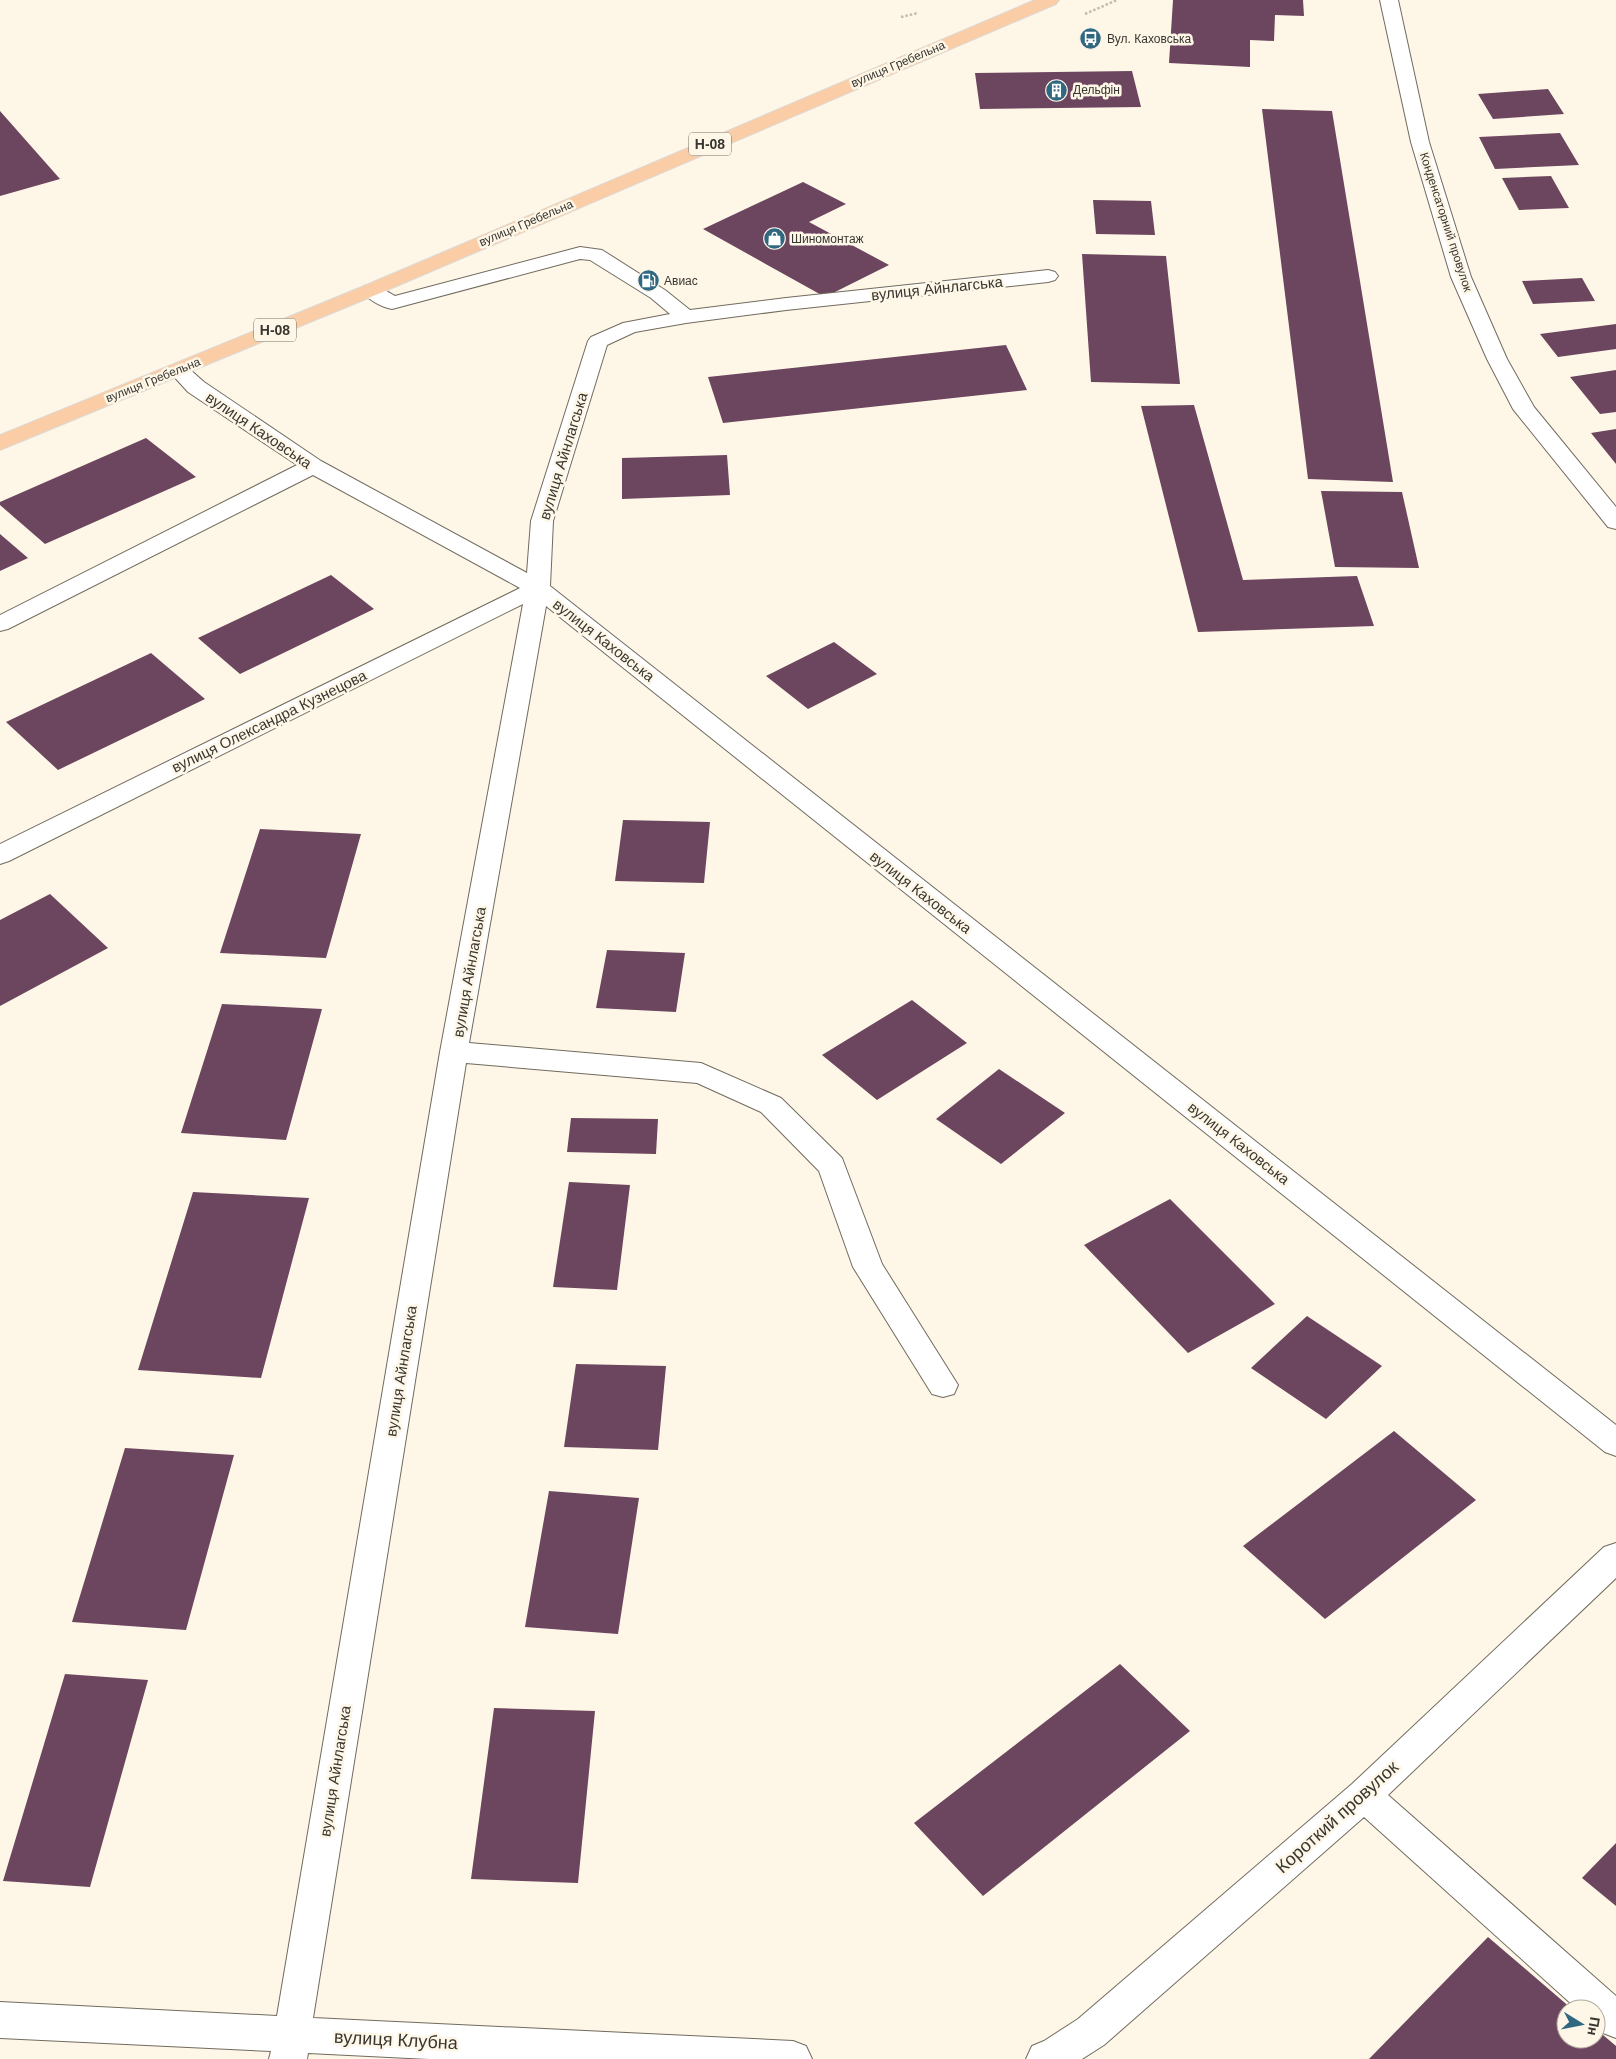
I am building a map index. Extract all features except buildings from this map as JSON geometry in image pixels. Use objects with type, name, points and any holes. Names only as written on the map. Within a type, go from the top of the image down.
[{"type":"main road","name":"вулиця Гребельна","points":[[0,443],[187,378],[371,290],[1050,0]]},
{"type":"street","name":"Конденсаторний провулок","points":[[1389,0],[1420,142],[1461,277],[1497,358],[1524,409],[1616,522]]},
{"type":"street","points":[[371,290],[392,303],[580,253],[595,254],[658,294],[686,317]]},
{"type":"street","name":"вулиця Айнлагська","points":[[289,2047],[454,1052],[538,588],[542,521],[598,341],[630,327],[686,317],[786,304],[1048,276]]},
{"type":"street","name":"вулиця Каховська","points":[[187,378],[313,466],[538,588],[1616,1443]]},
{"type":"street","points":[[0,624],[313,466]]},
{"type":"street","name":"вулиця Олександра Кузнецова","points":[[0,855],[538,588]]},
{"type":"street","points":[[454,1052],[701,1073],[771,1105],[832,1166],[868,1267],[943,1385]]},
{"type":"street","name":"Короткий провулок","points":[[1044,2059],[1056,2055],[1091,2032],[1364,1795],[1616,1557]]},
{"type":"street","points":[[1364,1795],[1616,2020]]},
{"type":"street","name":"вулиця Клубна","points":[[0,2020],[289,2047],[793,2059]]},
{"type":"place","name":"Вул. Каховська","points":[[1091,39]]},
{"type":"place","name":"Дельфін","points":[[1057,90]]},
{"type":"place","name":"Шиномонтаж","points":[[775,239]]},
{"type":"place","name":"Авиас","points":[[648,281]]}]
